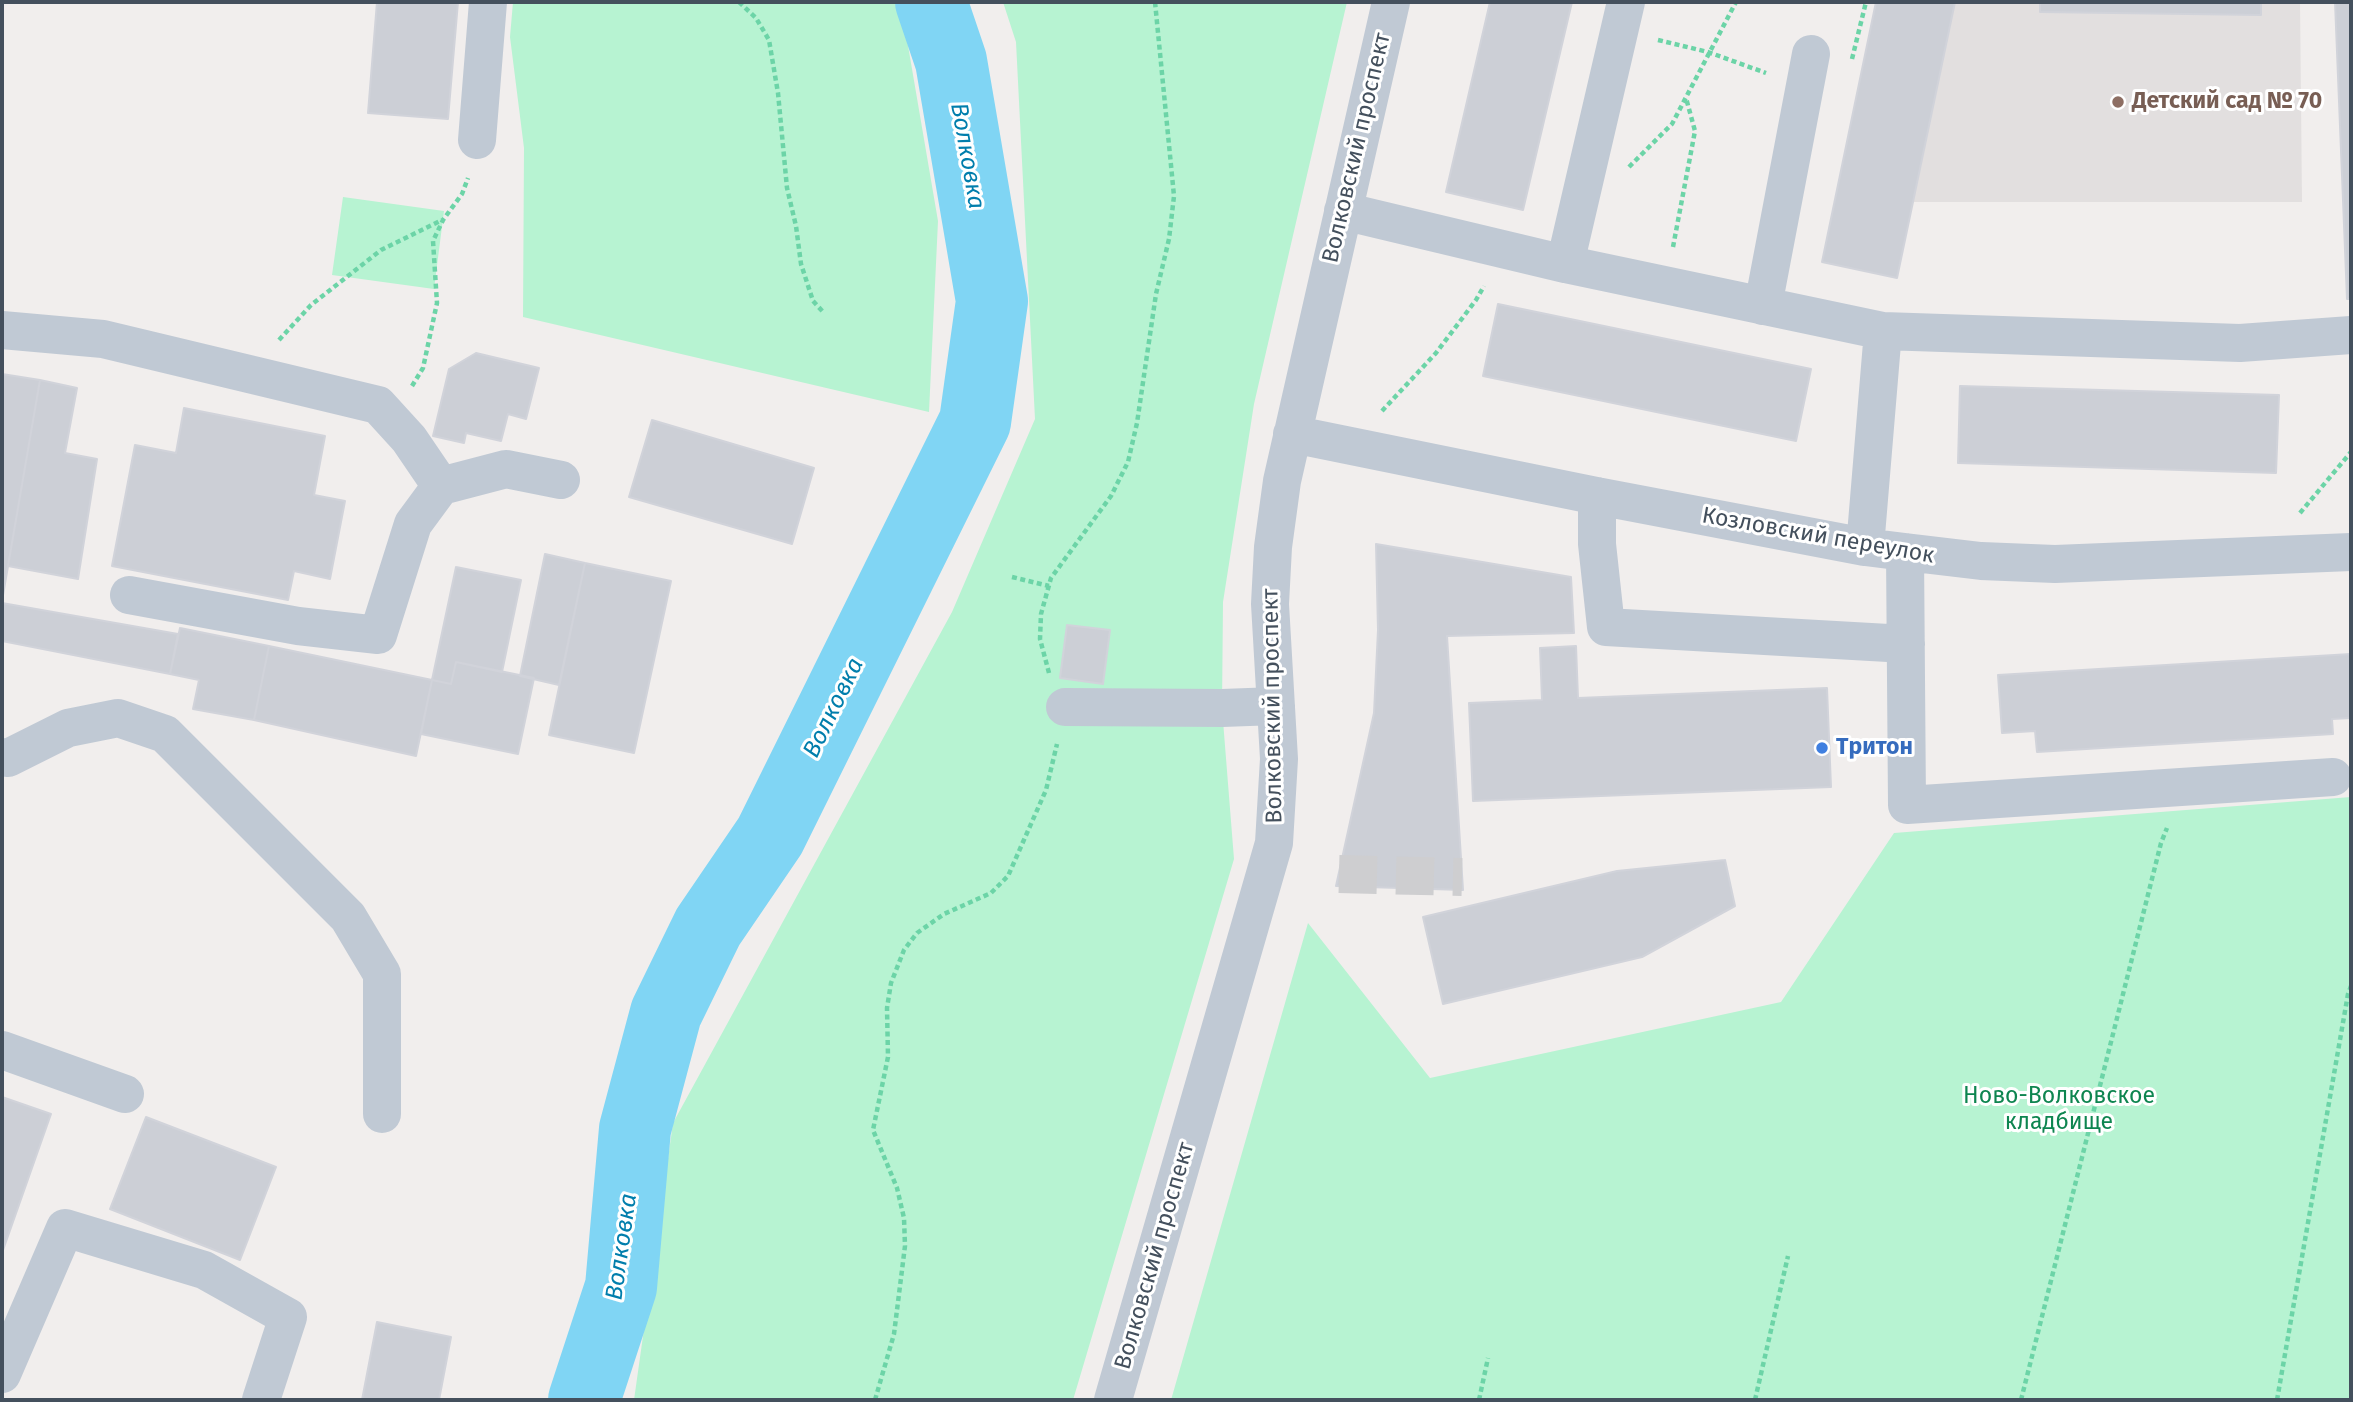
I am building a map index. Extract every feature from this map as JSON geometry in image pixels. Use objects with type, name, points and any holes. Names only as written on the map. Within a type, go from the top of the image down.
[{"type":"street","points":[[477,140],[488,2]]},
{"type":"street","name":"Волковский проспект","points":[[1113,1400],[1274,843],[1279,759],[1270,604],[1273,547],[1282,481],[1391,2]]},
{"type":"street","points":[[1565,264],[1623,16]]},
{"type":"street","points":[[1763,306],[1808,68]]},
{"type":"street","points":[[1343,211],[1565,264],[1883,331],[2240,343],[2351,335]]},
{"type":"street","points":[[2,330],[103,340],[378,405],[409,439],[441,486]]},
{"type":"street","points":[[1865,547],[1883,331]]},
{"type":"street","name":"Козловский переулок","points":[[1292,434],[1865,547],[1981,561],[2055,564],[2351,552]]},
{"type":"street","points":[[129,595],[298,626],[379,635],[413,524],[441,486],[506,469],[561,480]]},
{"type":"street","points":[[1597,496],[1597,544],[1606,627],[1906,644]]},
{"type":"street","points":[[1905,552],[1907,805],[2333,777]]},
{"type":"street","points":[[1065,707],[1276,706]]},
{"type":"street","points":[[2,757],[9,758],[68,728],[118,718],[165,734],[348,917],[382,974],[382,1114]]},
{"type":"street","points":[[2,1050],[125,1094]]},
{"type":"street","points":[[2,1374],[65,1228],[204,1270],[288,1317],[261,1400]]},
{"type":"path","points":[[739,2],[756,18],[769,40],[778,93],[787,188],[801,264],[813,301],[824,313]]},
{"type":"path","points":[[1627,169],[1672,124],[1735,2]]},
{"type":"path","points":[[1623,16],[1754,69],[1808,68]]},
{"type":"path","points":[[1665,285],[1695,131],[1686,97]]},
{"type":"path","points":[[391,419],[423,368],[437,303],[437,269],[433,241],[443,220],[462,194],[472,167],[477,140]]},
{"type":"path","points":[[247,374],[311,305],[347,276],[381,250],[443,220]]},
{"type":"path","points":[[1375,420],[1436,353],[1476,300],[1504,250]]},
{"type":"path","points":[[2294,523],[2351,452]]},
{"type":"path","points":[[1012,577],[1049,586]]},
{"type":"path","points":[[2021,1400],[2161,843]]},
{"type":"path","points":[[2277,1400],[2345,1007],[2351,986]]},
{"type":"path","points":[[1755,1400],[1788,1256]]},
{"type":"path","points":[[1479,1400],[1488,1358]]},
{"type":"shaded area","name":"Детский сад № 70","points":[[1955,2],[2300,2],[2302,202],[1913,202]]},
{"type":"green space","points":[[513,2],[895,2],[905,28],[938,221],[929,412],[523,317],[524,148],[510,37]]},
{"type":"green space","points":[[1003,2],[1347,2],[1254,404],[1223,602],[1222,708],[1234,859],[1073,1400],[634,1400],[673,1123],[952,612],[1035,419],[1016,42]]},
{"type":"green space","points":[[343,197],[444,211],[434,289],[332,275]]},
{"type":"green space","name":"Ново-Волковское кладбище","points":[[2351,797],[2351,1400],[1171,1400],[1308,923],[1430,1078],[1781,1002],[1894,833]]},
{"type":"building","points":[[377,2],[458,2],[448,119],[368,113]]},
{"type":"building","points":[[1490,2],[1572,2],[1523,210],[1446,192]]},
{"type":"building","points":[[1876,2],[1955,2],[1897,278],[1822,262]]},
{"type":"building","points":[[2040,2],[2261,2],[2261,15],[2040,12]]},
{"type":"building","points":[[2335,2],[2351,2],[2351,299],[2347,299]]},
{"type":"building","points":[[1498,304],[1811,369],[1796,441],[1483,376]]},
{"type":"building","points":[[476,353],[539,368],[526,419],[508,414],[501,441],[466,433],[464,443],[433,436],[449,369]]},
{"type":"building","points":[[2,374],[40,380],[2,601]]},
{"type":"building","points":[[40,380],[77,388],[65,453],[97,459],[78,579],[8,566]]},
{"type":"building","points":[[1960,386],[2279,395],[2276,473],[1958,463]]},
{"type":"building","points":[[184,408],[325,436],[314,495],[345,501],[330,579],[294,571],[288,600],[112,566],[135,445],[176,453]]},
{"type":"building","points":[[652,420],[814,468],[792,544],[629,497]]},
{"type":"building","points":[[1376,544],[1571,577],[1574,633],[1447,636],[1463,890],[1336,886],[1374,713],[1378,630]]},
{"type":"building","points":[[545,554],[585,563],[559,685],[520,676]]},
{"type":"building","points":[[585,563],[671,581],[634,753],[549,735]]},
{"type":"building","points":[[456,567],[521,580],[502,672],[456,662],[451,684],[432,680]]},
{"type":"building","points":[[2,603],[178,634],[170,674],[2,641]]},
{"type":"building","points":[[1067,625],[1110,630],[1103,684],[1060,678]]},
{"type":"building","points":[[180,628],[269,646],[254,720],[193,709],[199,680],[170,674]]},
{"type":"building","points":[[269,646],[432,680],[416,756],[254,720]]},
{"type":"building","points":[[1576,646],[1578,698],[1827,688],[1831,787],[1473,801],[1469,703],[1542,700],[1540,648]]},
{"type":"building","points":[[2351,654],[2351,718],[2332,719],[2333,734],[2037,752],[2035,731],[2002,733],[1998,675]]},
{"type":"building","points":[[456,662],[534,678],[518,754],[421,734],[432,680],[451,684]]},
{"type":"building","points":[[1725,860],[1735,906],[1642,957],[1443,1004],[1423,917],[1617,871]]},
{"type":"building","points":[[2,1097],[51,1114],[2,1253]]},
{"type":"building","points":[[146,1117],[276,1167],[240,1260],[110,1209]]},
{"type":"building","points":[[377,1322],[451,1337],[439,1400],[362,1400]]},
{"type":"waterway","name":"Волковка","points":[[584,1400],[621,1287],[635,1129],[666,1013],[708,927],[770,836],[975,422],[992,301],[951,61],[931,2]]},
{"type":"tunnel","points":[[1339,874],[1462,877]]},
{"type":"place","name":"Детский сад № 70","points":[[2118,102]]},
{"type":"place","name":"Тритон","points":[[1822,748]]}]
